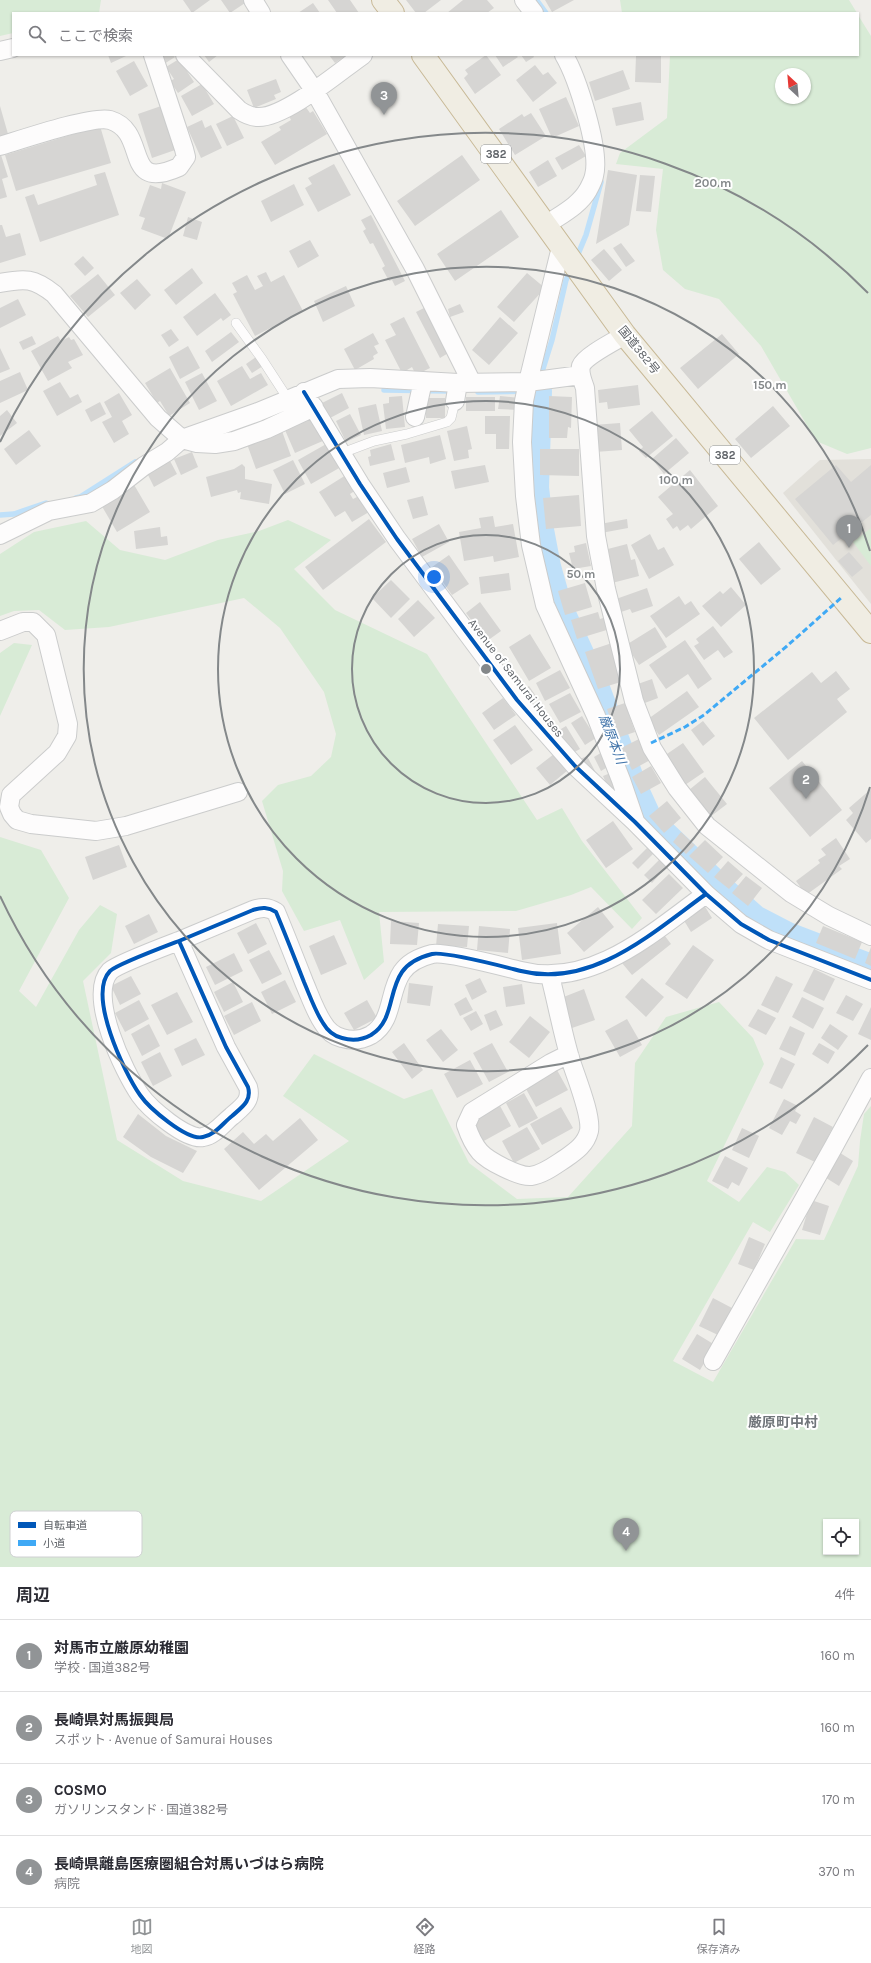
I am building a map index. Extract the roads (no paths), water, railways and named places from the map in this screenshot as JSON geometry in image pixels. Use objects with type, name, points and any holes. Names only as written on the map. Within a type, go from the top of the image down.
[{"type":"highway","points":[[383,0],[392,12]]},
{"type":"highway","name":"国道382号","points":[[424,56],[546,225],[563,251],[625,334],[871,632]]},
{"type":"street","points":[[253,0],[261,12]]},
{"type":"street","points":[[524,0],[533,12]]},
{"type":"street","points":[[0,51],[12,48]]},
{"type":"street","points":[[0,146],[91,120],[108,119],[119,124],[127,131],[135,146],[139,162],[148,173],[156,174],[179,167],[186,157],[153,56]]},
{"type":"street","points":[[187,56],[239,110],[250,116],[258,118],[273,114],[314,90],[362,56]]},
{"type":"street","points":[[291,56],[314,90],[415,270],[461,389]]},
{"type":"street","points":[[546,225],[580,201],[594,176],[595,160],[590,130],[578,89],[564,56]]},
{"type":"street","points":[[563,251],[532,386],[522,442],[525,496],[531,545],[545,605],[596,716],[621,780],[635,822]]},
{"type":"street","points":[[0,283],[22,279],[34,281],[54,294],[158,418],[182,439]]},
{"type":"street","points":[[625,334],[586,359],[581,366],[581,375],[585,388],[596,536],[606,589],[634,701],[652,748],[677,788],[707,826],[791,893],[829,916],[871,936]]},
{"type":"street","points":[[0,535],[49,511],[91,502],[113,490],[144,466],[167,452],[182,439],[290,405],[338,379],[349,378],[421,388],[461,389],[532,386],[581,375]]},
{"type":"street","points":[[415,417],[421,388]]},
{"type":"street","points":[[290,405],[314,407]]},
{"type":"street","name":"Avenue of Samurai Houses","points":[[290,405],[314,407],[360,484],[397,538],[516,700],[575,766],[635,822],[706,894],[741,924],[769,940],[871,980]]},
{"type":"street","points":[[0,631],[18,624],[33,622],[46,635],[68,724],[64,744],[57,753],[12,795],[9,807],[17,820],[32,824],[96,831],[126,826],[238,792]]},
{"type":"street","points":[[179,941],[226,1047],[250,1093],[248,1101],[211,1134],[202,1137],[193,1137],[185,1134],[156,1112],[141,1096],[118,1051],[105,1015],[102,993],[104,983],[112,970],[179,941],[253,910],[262,907],[271,909],[276,912],[310,997],[323,1023],[331,1032],[341,1038],[353,1040],[365,1038],[377,1031],[384,1022],[389,1010],[398,979],[411,962],[422,956],[435,953],[550,976],[581,969],[606,961],[626,951],[706,894]]},
{"type":"street","points":[[550,976],[570,1057],[589,1124],[589,1132],[583,1145],[549,1169],[530,1176],[516,1173],[489,1159],[480,1152],[470,1138],[466,1125],[472,1112],[551,1063],[561,1058],[570,1057]]},
{"type":"street","points":[[713,1361],[871,1078]]},
{"type":"lane","points":[[236,323],[262,359],[290,405]]},
{"type":"lane","points":[[342,453],[374,441],[407,434],[447,422],[451,418],[461,389]]},
{"type":"waterway","points":[[538,2],[545,12]]},
{"type":"waterway","points":[[576,259],[586,235],[601,182]]},
{"type":"waterway","points":[[478,392],[536,391],[552,340],[566,280],[572,269]]},
{"type":"waterway","points":[[384,390],[448,391]]},
{"type":"waterway","name":"厳原本川","points":[[536,391],[533,488],[538,530],[545,567],[556,606],[594,689],[630,784],[647,821],[719,890],[754,921],[787,938],[871,970]]},
{"type":"waterway","points":[[235,430],[270,419]]},
{"type":"waterway","points":[[76,498],[80,497],[135,462]]},
{"type":"waterway","points":[[0,515],[14,514],[46,503]]},
{"type":"place","name":"COSMO","points":[[384,115]]},
{"type":"place","name":"対馬市立厳原幼稚園","points":[[849,548]]},
{"type":"place","name":"長崎県対馬振興局","points":[[806,799]]},
{"type":"place","name":"長崎県離島医療圏組合対馬いづはら病院","points":[[626,1551]]},
{"type":"district","name":"厳原町中村","points":[[783,1422]]}]
